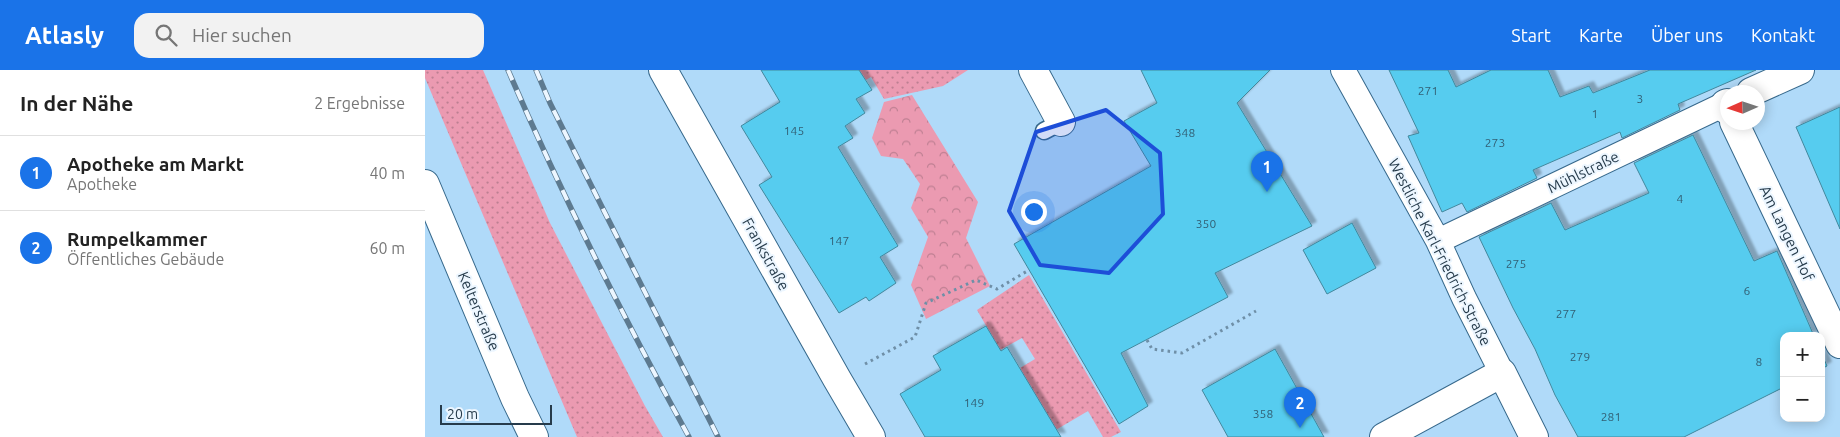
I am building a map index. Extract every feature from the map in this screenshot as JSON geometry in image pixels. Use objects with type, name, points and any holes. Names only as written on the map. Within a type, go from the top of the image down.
[{"type":"street","name":"Frankstraße","points":[[663,70],[721,188],[871,437]]},
{"type":"street","points":[[1033,70],[1053,126]]},
{"type":"street","name":"Westliche Karl-Friedrich-Straße","points":[[1343,70],[1438,241],[1464,298],[1534,437]]},
{"type":"street","points":[[1765,86],[1800,70]]},
{"type":"street","name":"Mühlstraße","points":[[1438,241],[1720,114]]},
{"type":"street","name":"Am Langen Hof","points":[[1738,130],[1840,344]]},
{"type":"street","name":"Kelterstraße","points":[[425,184],[515,398],[534,437]]},
{"type":"street","points":[[1385,437],[1503,373]]},
{"type":"path","points":[[837,380],[915,337],[926,303],[976,280],[997,288],[1029,270]]},
{"type":"path","points":[[1147,340],[1152,349],[1183,353],[1256,311]]},
{"type":"highlighted area","points":[[1106,110],[1160,153],[1163,214],[1109,273],[1040,265],[1009,211],[1036,132]]},
{"type":"green space","points":[[425,70],[483,70],[550,223],[663,437],[577,437],[425,78]]},
{"type":"green space","points":[[848,70],[968,70],[943,86],[884,99],[871,77],[857,85]]},
{"type":"green space","points":[[912,95],[978,202],[966,238],[990,286],[926,319],[911,285],[928,237],[911,208],[920,184],[903,159],[881,156],[872,138],[884,102]]},
{"type":"green space","points":[[1029,275],[1121,432],[1111,437],[1103,437],[1088,411],[1054,431],[1020,368],[1035,359],[1022,338],[1000,350],[977,310]]},
{"type":"building","points":[[761,70],[859,70],[872,90],[856,99],[865,113],[845,126],[853,138],[838,147],[898,246],[880,257],[896,283],[869,301],[866,297],[839,313],[759,185],[772,177],[741,126],[780,102]]},
{"type":"building","points":[[1141,70],[1270,70],[1237,103],[1312,226],[1215,273],[1228,297],[1121,353],[1148,406],[1119,424],[1014,244],[1151,166],[1124,121],[1157,103]]},
{"type":"building","points":[[1389,70],[1448,70],[1456,87],[1491,70],[1548,70],[1560,97],[1589,86],[1593,93],[1650,70],[1756,70],[1678,104],[1680,110],[1622,138],[1620,132],[1533,170],[1537,178],[1467,212],[1462,203],[1442,212],[1408,136],[1419,133]]},
{"type":"building","points":[[1840,107],[1840,229],[1796,127]]},
{"type":"building","points":[[1693,135],[1754,261],[1777,251],[1812,332],[1780,332],[1780,389],[1684,437],[1578,437],[1555,395],[1535,349],[1479,237],[1551,203],[1565,230],[1649,193],[1634,163]]},
{"type":"building","points":[[1352,223],[1376,268],[1327,294],[1303,250]]},
{"type":"building","points":[[986,326],[1001,351],[1007,347],[1061,437],[925,437],[900,394],[941,370],[933,356]]},
{"type":"building","points":[[1275,349],[1324,437],[1228,437],[1202,390]]},
{"type":"railway","points":[[508,70],[594,255],[640,347],[689,437]]},
{"type":"railway","points":[[536,70],[550,103],[718,437]]},
{"type":"place","name":"Apotheke am Markt","points":[[1267,192]]},
{"type":"place","name":"Rumpelkammer","points":[[1300,428]]}]
